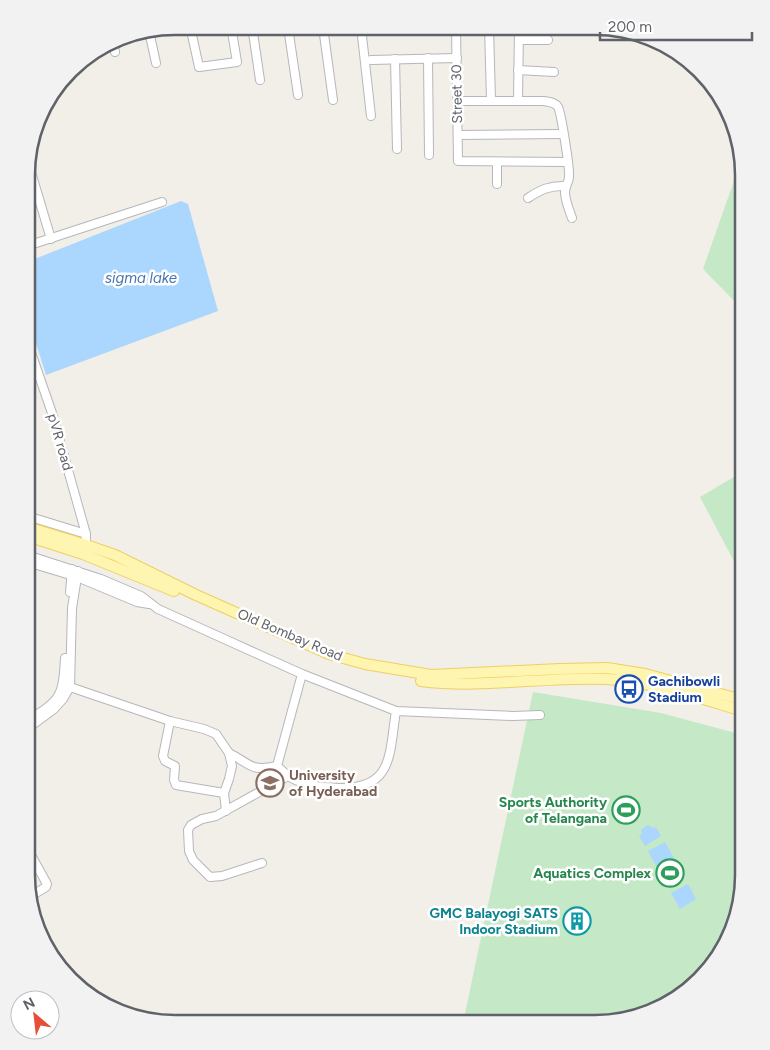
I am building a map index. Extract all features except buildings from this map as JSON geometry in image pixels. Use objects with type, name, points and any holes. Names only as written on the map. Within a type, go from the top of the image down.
[{"type":"main road","name":"Old Bombay Road","points":[[35,529],[86,539],[196,595],[329,654],[365,664],[431,675],[607,668],[645,674],[735,698]]},
{"type":"main road","name":"Old Bombay Road","points":[[35,539],[118,568],[344,666],[406,679],[451,684],[606,679],[643,683],[735,709]]},
{"type":"street","points":[[192,35],[199,67],[237,62],[232,35]]},
{"type":"street","points":[[253,35],[260,80]]},
{"type":"street","points":[[289,35],[298,95]]},
{"type":"street","points":[[324,35],[333,100]]},
{"type":"street","points":[[365,35],[371,116]]},
{"type":"street","name":"Street 30","points":[[456,35],[458,161],[497,162]]},
{"type":"street","points":[[490,35],[491,100]]},
{"type":"street","points":[[518,101],[519,35]]},
{"type":"street","points":[[150,37],[156,63]]},
{"type":"street","points":[[519,40],[548,40]]},
{"type":"street","points":[[428,58],[429,155]]},
{"type":"street","points":[[372,60],[457,58]]},
{"type":"street","points":[[395,59],[397,149]]},
{"type":"street","points":[[518,70],[554,72]]},
{"type":"street","points":[[457,101],[544,101],[552,102],[558,106],[561,114],[570,178],[566,186],[566,198],[572,218]]},
{"type":"street","points":[[458,135],[563,134]]},
{"type":"street","points":[[497,184],[497,162],[568,162]]},
{"type":"street","points":[[35,185],[51,239]]},
{"type":"street","points":[[528,198],[544,188],[566,186]]},
{"type":"street","points":[[35,244],[162,202]]},
{"type":"street","name":"pVR road","points":[[35,364],[52,413],[86,539]]},
{"type":"street","points":[[35,519],[86,539]]},
{"type":"street","points":[[35,558],[141,596],[151,605],[302,674],[396,711],[513,716],[540,714]]},
{"type":"street","points":[[35,564],[75,573]]},
{"type":"street","points":[[35,723],[54,709],[70,687],[75,573]]},
{"type":"street","points":[[35,715],[54,703],[60,695],[64,683],[75,573]]},
{"type":"street","points":[[277,766],[302,674]]},
{"type":"street","points":[[70,687],[170,721],[211,731],[216,734],[229,753],[232,766],[230,779],[224,793],[226,811]]},
{"type":"street","points":[[277,766],[298,782],[318,787],[356,788],[372,783],[382,773],[389,758],[396,711]]},
{"type":"street","points":[[170,721],[163,756],[165,762],[175,766],[174,780],[176,785],[224,793]]},
{"type":"street","points":[[229,753],[245,761],[252,768],[262,770],[277,766]]},
{"type":"street","points":[[262,863],[213,878],[210,877],[193,860],[187,842],[188,830],[191,825],[202,819],[216,816],[226,811],[288,776]]},
{"type":"street","points":[[35,862],[47,884],[46,887],[36,893]]},
{"type":"green space","points":[[735,178],[735,302],[703,269]]},
{"type":"green space","points":[[735,476],[735,563],[700,497]]},
{"type":"green space","name":"Sports Authority of Telangana","points":[[533,692],[661,713],[735,733],[735,884],[728,920],[721,937],[700,967],[687,980],[657,1001],[640,1008],[622,1012],[604,1015],[465,1015]]},
{"type":"water","name":"sigma lake","points":[[181,201],[188,204],[218,311],[46,375],[35,340],[35,259]]},
{"type":"water","points":[[648,825],[653,828],[656,827],[661,836],[645,846],[639,836],[642,834],[641,831],[644,827]]},
{"type":"water","points":[[665,842],[684,877],[667,886],[648,851]]},
{"type":"water","points":[[688,884],[696,899],[680,909],[671,893]]},
{"type":"place","name":"Gachibowli Stadium","points":[[629,689]]},
{"type":"place","name":"University of Hyderabad","points":[[270,783]]},
{"type":"place","name":"Sports Authority of Telangana","points":[[626,810]]},
{"type":"place","name":"Aquatics Complex","points":[[670,873]]},
{"type":"place","name":"GMC Balayogi SATS Indoor Stadium","points":[[577,921]]}]
